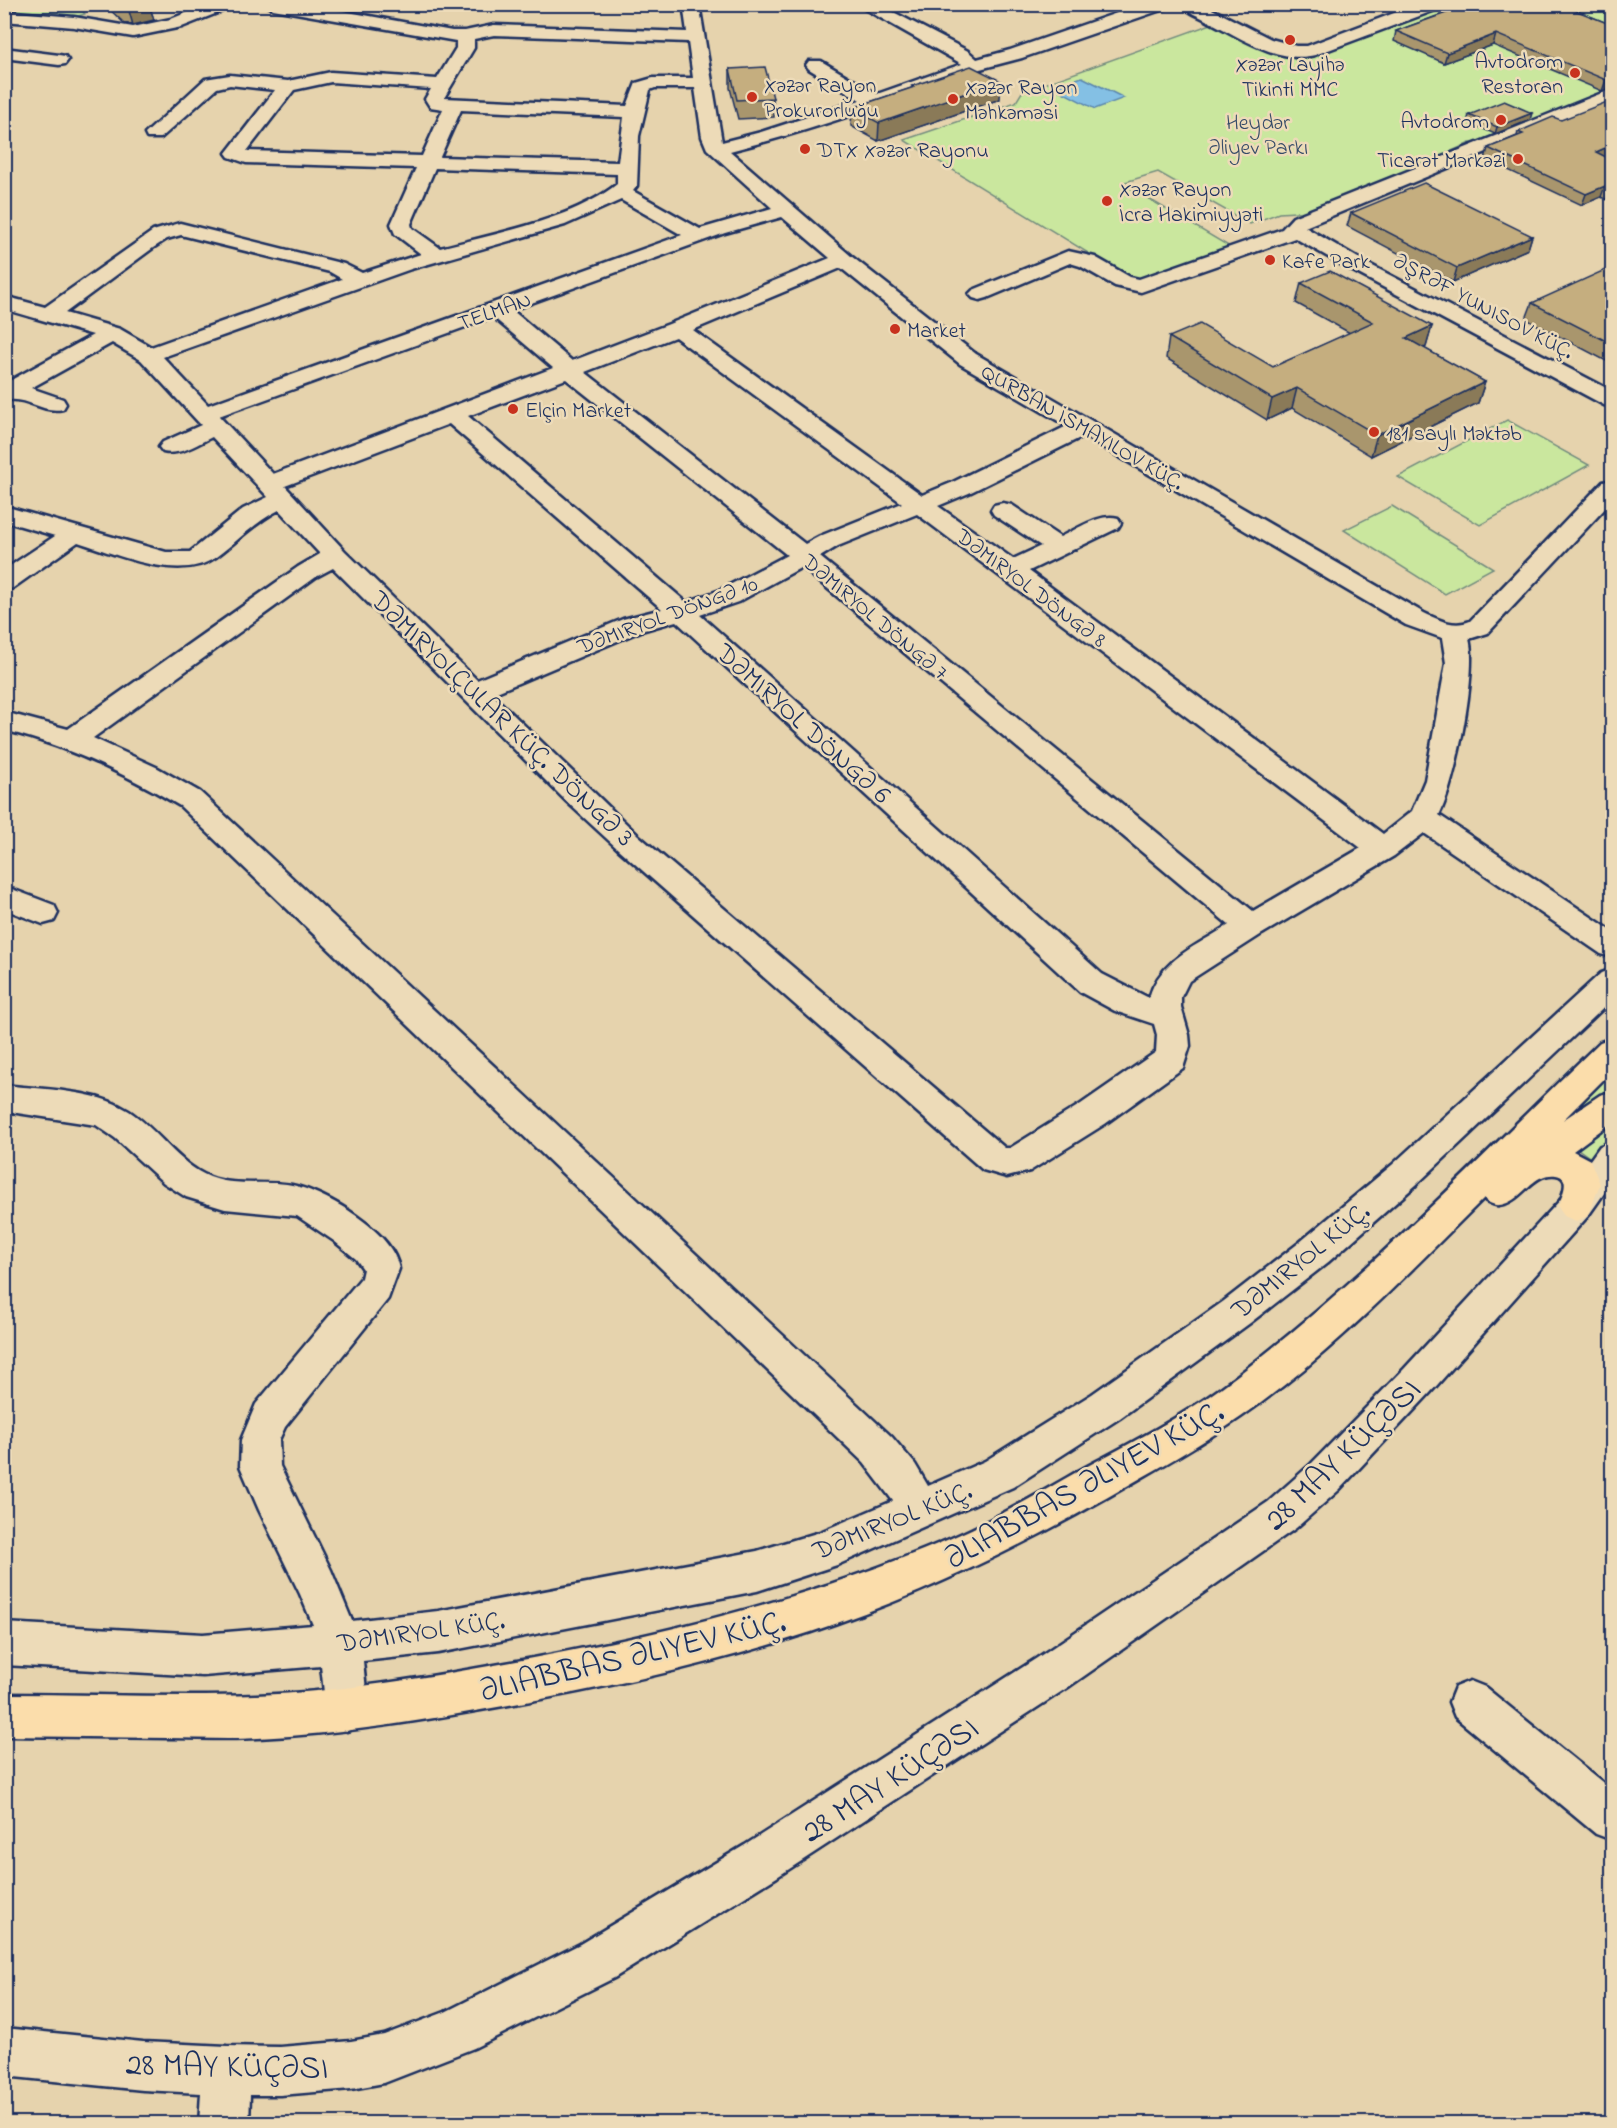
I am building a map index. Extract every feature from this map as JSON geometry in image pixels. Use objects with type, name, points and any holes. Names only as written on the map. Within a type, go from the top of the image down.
[{"type":"main road","name":"ƏLIABBAS ƏLIYEV KÜÇ.","points":[[4,1715],[256,1717],[347,1710],[437,1698],[560,1676],[707,1642],[813,1611],[908,1576],[1013,1529],[1162,1446],[1230,1403],[1294,1354],[1356,1300],[1612,1051]]},
{"type":"main road","points":[[4,1737],[261,1738],[343,1731],[439,1718],[563,1696],[710,1661],[820,1630],[918,1593],[1025,1544],[1112,1497],[1243,1415],[1306,1367],[1524,1168],[1612,1105]]},
{"type":"main road","points":[[1524,1168],[1553,1159],[1570,1164],[1578,1170],[1582,1184],[1576,1206]]},
{"type":"street","points":[[4,16],[74,22],[133,32],[176,23],[224,4]]},
{"type":"street","points":[[273,4],[452,36],[494,30],[694,37]]},
{"type":"street","points":[[691,4],[694,37],[711,137],[716,148],[844,260],[958,352],[1415,619],[1433,627],[1454,632],[1472,631],[1486,622],[1612,487]]},
{"type":"street","points":[[864,4],[962,55],[974,65]]},
{"type":"street","points":[[716,148],[768,136],[1161,4]]},
{"type":"street","points":[[1188,4],[1271,45],[1293,52],[1309,51],[1435,4]]},
{"type":"street","points":[[1377,9],[1398,18]]},
{"type":"street","points":[[486,14],[434,99],[440,104],[634,112]]},
{"type":"street","points":[[1278,64],[1293,52]]},
{"type":"street","points":[[4,53],[59,60]]},
{"type":"street","points":[[815,65],[875,101]]},
{"type":"street","points":[[154,134],[211,83],[230,80],[288,86],[331,77],[444,85]]},
{"type":"street","points":[[149,355],[360,280],[557,220],[621,192],[627,186],[634,112],[645,85],[702,83]]},
{"type":"street","points":[[288,86],[236,153],[246,157],[627,168]]},
{"type":"street","points":[[980,294],[1068,257],[1084,259],[1126,283],[1142,286],[1295,231],[1292,228],[1293,225],[1300,221],[1610,99]]},
{"type":"street","points":[[436,255],[402,230],[401,224],[454,105]]},
{"type":"street","points":[[621,192],[698,236]]},
{"type":"street","name":"TELMAN","points":[[171,447],[209,421],[497,309],[740,221],[786,210]]},
{"type":"street","points":[[50,314],[146,244],[182,221],[337,268],[360,280]]},
{"type":"street","name":"ƏŞRƏF YUNISOV KÜÇ.","points":[[1295,231],[1612,399]]},
{"type":"street","points":[[4,513],[165,560],[195,559],[207,552],[252,514],[275,491],[452,414],[677,329],[844,260]]},
{"type":"street","name":"DƏMIRYOLÇULAR KÜÇ. DÖNGƏ 3","points":[[4,302],[112,334],[149,355],[336,556],[475,691],[577,795],[628,842],[995,1160],[1007,1163],[1018,1161],[1093,1114],[1171,1059],[1175,1048],[1175,1036],[1164,1013]]},
{"type":"street","name":"DƏMIRYOL DÖNGƏ 7","points":[[497,309],[570,371],[804,556],[1251,926]]},
{"type":"street","name":"DƏMIRYOL DÖNGƏ 8","points":[[677,329],[1011,570],[1383,849]]},
{"type":"street","points":[[9,392],[112,334]]},
{"type":"street","points":[[9,392],[55,404]]},
{"type":"street","name":"DƏMIRYOL DÖNGƏ 6","points":[[452,414],[681,612],[1091,983],[1145,1011],[1164,1013]]},
{"type":"street","name":"DƏMIRYOL DÖNGƏ 10","points":[[475,691],[622,628],[729,596],[829,541],[960,488],[1084,427]]},
{"type":"street","points":[[1003,510],[1059,547]]},
{"type":"street","points":[[1011,570],[1109,523]]},
{"type":"street","points":[[4,582],[75,533]]},
{"type":"street","points":[[72,740],[307,572],[336,556]]},
{"type":"street","points":[[1164,1013],[1163,996],[1168,984],[1178,974],[1251,926],[1383,849],[1423,818],[1432,802],[1439,780],[1457,675],[1459,650],[1454,632]]},
{"type":"street","points":[[4,722],[43,730],[121,760],[190,799],[878,1450],[901,1477],[920,1509]]},
{"type":"street","points":[[1423,818],[1612,946]]},
{"type":"street","points":[[4,897],[43,913]]},
{"type":"street","name":"DƏMIRYOL KÜÇ.","points":[[4,1644],[202,1655],[272,1651],[438,1632],[757,1571],[823,1551],[999,1474],[1043,1448],[1237,1312],[1313,1253],[1404,1175],[1612,981]]},
{"type":"street","points":[[4,1098],[94,1112],[114,1119],[176,1172],[198,1187],[232,1197],[305,1203],[324,1214],[375,1253],[381,1264],[380,1277],[375,1288],[270,1416],[260,1440],[260,1466],[317,1584],[340,1642],[347,1710]]},
{"type":"street","name":"28 MAY KÜÇƏSI","points":[[4,2052],[142,2066],[280,2071],[323,2069],[384,2059],[417,2048],[457,2031],[597,1961],[761,1861],[1042,1679],[1282,1515],[1325,1477],[1417,1381],[1576,1206],[1612,1156]]},
{"type":"street","points":[[1470,1702],[1612,1818]]},
{"type":"street","points":[[224,2124],[227,2070]]},
{"type":"green space","points":[[11,5],[77,5],[85,14],[72,18],[5,13]]},
{"type":"green space","name":"Heydər Əliyev Parkı","points":[[1452,5],[1612,5],[1612,88],[1478,144],[1470,143],[1313,211],[1279,213],[1250,224],[1158,172],[1122,183],[1232,248],[1137,283],[904,140],[1016,102],[1022,92],[1214,23],[1298,61]]},
{"type":"green space","points":[[1507,420],[1589,465],[1480,525],[1398,477]]},
{"type":"green space","points":[[1392,506],[1493,568],[1445,594],[1344,530]]},
{"type":"green space","points":[[1612,1068],[1612,1088],[1547,1133]]},
{"type":"green space","points":[[1612,1119],[1612,1132],[1592,1159],[1574,1146]]},
{"type":"water","points":[[1082,77],[1124,98],[1095,109],[1053,87]]},
{"type":"building","points":[[1453,4],[1560,4],[1612,25],[1612,78],[1606,80],[1496,34],[1447,53],[1396,31],[1460,8]]},
{"type":"building","points":[[971,66],[1001,81],[879,123],[852,108],[914,87],[912,86]]},
{"type":"building","points":[[765,67],[773,98],[737,100],[730,69]]},
{"type":"building","points":[[1612,100],[1612,145],[1596,152],[1612,160],[1612,189],[1605,186],[1586,194],[1488,148],[1523,134],[1518,132],[1553,117],[1561,120]]},
{"type":"building","points":[[1504,101],[1532,113],[1497,127],[1469,115]]},
{"type":"building","points":[[1424,183],[1532,236],[1457,268],[1351,213]]},
{"type":"building","points":[[1607,269],[1612,272],[1612,344],[1532,303]]},
{"type":"building","points":[[1330,271],[1432,326],[1406,338],[1485,382],[1377,435],[1297,388],[1272,399],[1169,337],[1200,324],[1273,367],[1373,322],[1301,283]]},
{"type":"place","name":"Xəzər Layihə Tikinti MMC","points":[[1290,40]]},
{"type":"place","name":"Avtodrom Restoran","points":[[1575,73]]},
{"type":"place","name":"Xəzər Rayon Prokurorluğu","points":[[752,97]]},
{"type":"place","name":"Xəzər Rayon Məhkəməsi","points":[[953,99]]},
{"type":"place","name":"Avtodrom","points":[[1501,120]]},
{"type":"place","name":"DTX Xəzər Rayonu","points":[[805,149]]},
{"type":"place","name":"Ticarət Mərkəzi","points":[[1518,159]]},
{"type":"place","name":"Xəzər Rayon İcra Hakimiyyəti","points":[[1107,201]]},
{"type":"place","name":"Kafe Park","points":[[1270,260]]},
{"type":"place","name":"Market","points":[[895,329]]},
{"type":"place","name":"Elçin Market","points":[[513,409]]},
{"type":"place","name":"181 saylı Məktəb","points":[[1374,432]]}]
